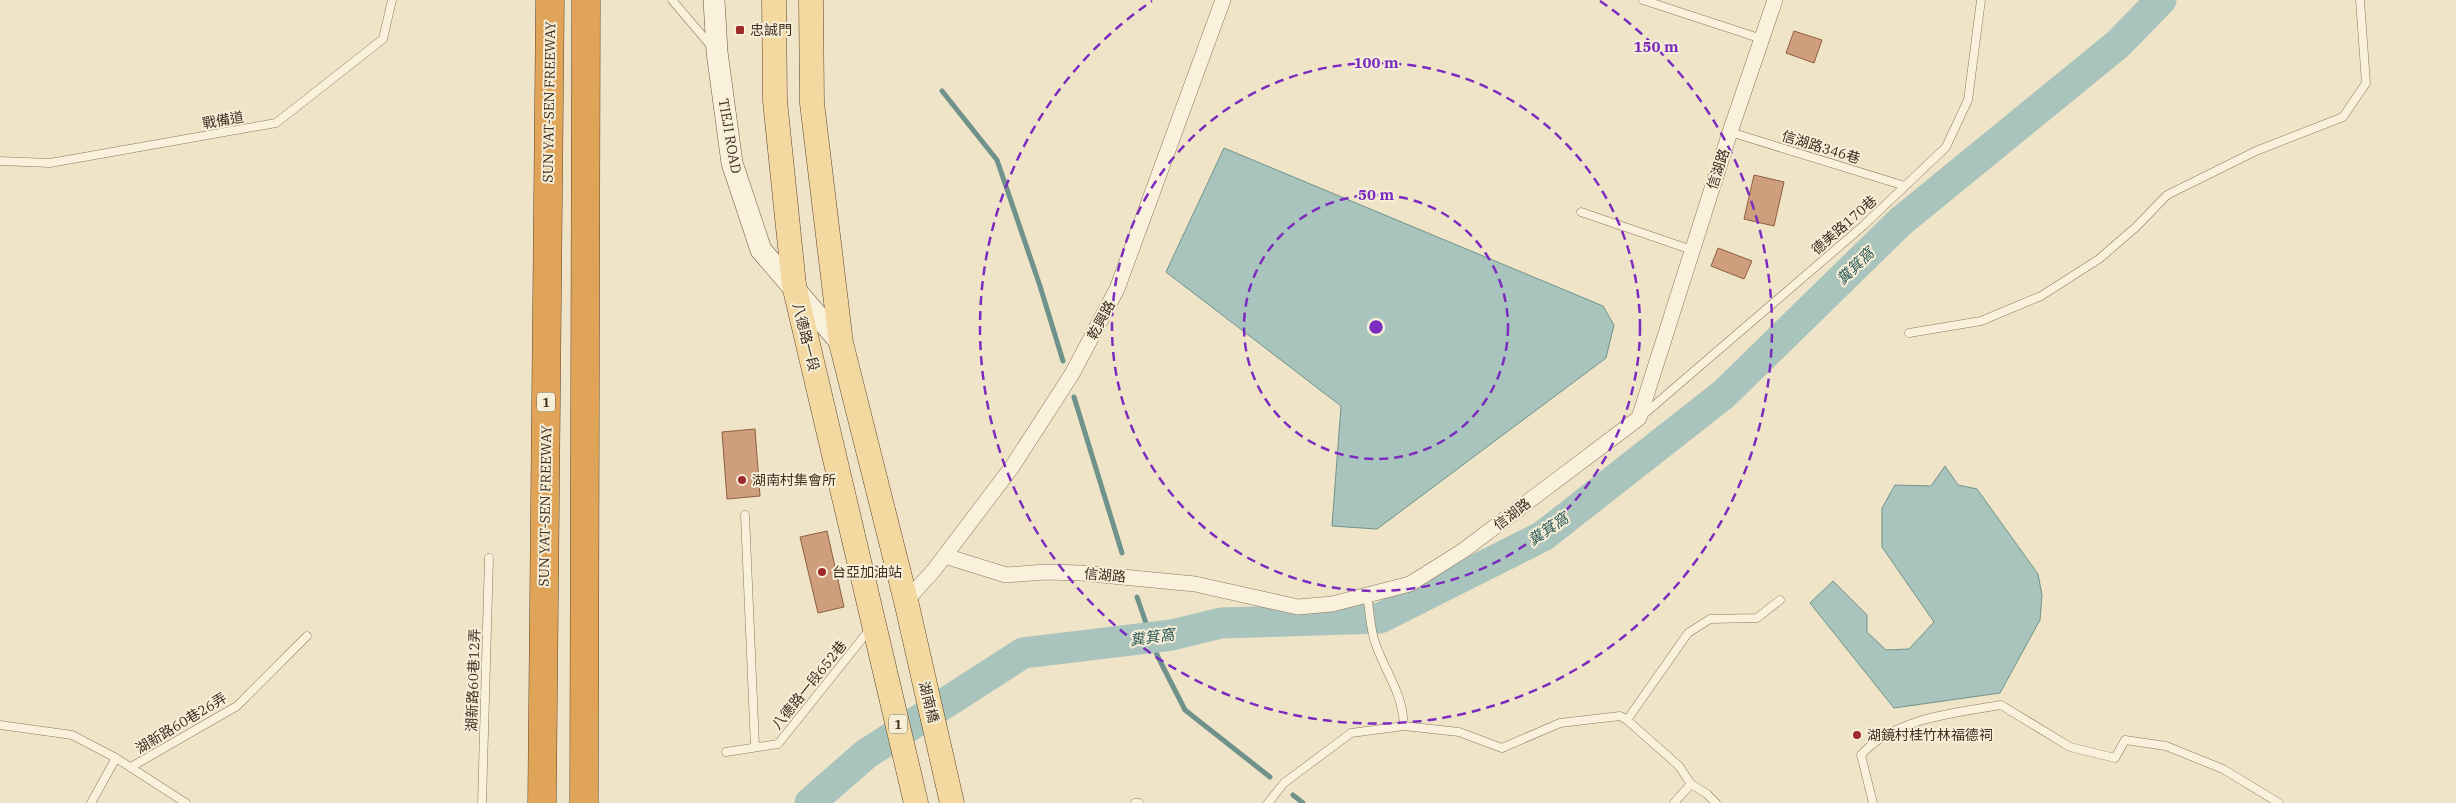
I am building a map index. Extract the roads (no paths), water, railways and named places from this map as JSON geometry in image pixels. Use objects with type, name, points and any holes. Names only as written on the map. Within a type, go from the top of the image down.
[{"type":"highway","name":"SUN YAT-SEN FREEWAY","points":[[542,803],[550,0]]},
{"type":"highway","points":[[584,803],[586,0]]},
{"type":"main road","name":"TIEJI ROAD","points":[[714,0],[717,52],[732,163],[761,250],[794,285],[841,343]]},
{"type":"main road","name":"八德路一段","points":[[774,0],[775,101],[794,285],[914,792]]},
{"type":"main road","points":[[811,0],[812,103],[841,343],[906,600]]},
{"type":"main road","name":"湖南橋","points":[[906,600],[952,803]]},
{"type":"street","name":"乾興路","points":[[906,600],[945,556],[1012,467],[1072,374],[1117,289],[1222,0]]},
{"type":"street","name":"信湖路","points":[[945,556],[1006,575],[1046,572],[1081,573],[1195,584],[1298,607],[1332,604],[1410,584],[1464,550],[1639,418],[1730,132],[1775,0]]},
{"type":"lane","name":"戰備道","points":[[0,161],[50,163],[276,123],[383,39],[392,0]]},
{"type":"lane","points":[[672,0],[717,52]]},
{"type":"lane","points":[[1643,0],[1762,39]]},
{"type":"lane","name":"德美路170巷","points":[[1639,418],[1863,226],[1946,147],[1968,100],[1982,0]]},
{"type":"lane","points":[[1909,333],[1981,321],[2041,296],[2099,259],[2136,227],[2167,195],[2256,152],[2344,117],[2366,83],[2360,0]]},
{"type":"lane","name":"信湖路346巷","points":[[1730,132],[1904,186]]},
{"type":"lane","points":[[1581,212],[1692,250]]},
{"type":"lane","points":[[745,515],[755,747]]},
{"type":"lane","name":"湖新路60巷12弄","points":[[482,803],[489,558]]},
{"type":"lane","points":[[1367,595],[1375,644],[1403,706],[1404,726]]},
{"type":"lane","points":[[1627,720],[1688,633],[1710,619],[1757,618],[1780,600]]},
{"type":"lane","name":"八德路一段652巷","points":[[726,752],[778,744],[875,623]]},
{"type":"lane","name":"湖新路60巷26弄","points":[[131,768],[237,706],[307,636]]},
{"type":"lane","points":[[1873,803],[1860,755],[1868,747],[1903,727],[1951,714],[2001,705],[2070,747],[2116,758],[2125,740],[2166,746],[2223,769],[2279,803]]},
{"type":"lane","points":[[1268,803],[1284,783],[1351,733],[1404,726],[1459,732],[1502,748],[1560,723],[1620,716],[1679,766],[1691,784],[1707,794],[1716,803]]},
{"type":"lane","points":[[0,726],[72,734],[116,758],[186,803]]},
{"type":"lane","points":[[91,803],[116,758]]},
{"type":"lane","points":[[1674,803],[1691,784]]},
{"type":"lane","points":[[1135,803],[1140,803]]},
{"type":"water","points":[[1224,148],[1603,306],[1614,325],[1606,358],[1377,529],[1332,526],[1341,406],[1166,272]]},
{"type":"water","points":[[1945,466],[1958,485],[1977,489],[2038,574],[2042,595],[2040,620],[2000,693],[1894,708],[1810,603],[1833,581],[1867,615],[1867,632],[1886,650],[1909,649],[1934,622],[1882,547],[1882,508],[1895,485],[1931,486]]},
{"type":"waterway","name":"糞箕窩","points":[[810,803],[866,754],[1023,653],[1172,635],[1221,623],[1380,618],[1543,536],[1724,394],[1900,222],[2118,44],[2161,0]]},
{"type":"waterway","points":[[942,91],[997,160],[1040,286],[1063,361]]},
{"type":"waterway","points":[[1074,397],[1122,553]]},
{"type":"waterway","points":[[1137,597],[1157,655],[1185,710],[1270,777]]},
{"type":"waterway","points":[[1293,795],[1303,803]]},
{"type":"place","name":"忠誠門","points":[[740,30]]},
{"type":"place","name":"湖南村集會所","points":[[742,480]]},
{"type":"place","name":"台亞加油站","points":[[822,572]]},
{"type":"place","name":"湖鏡村桂竹林福德祠","points":[[1857,735]]}]
